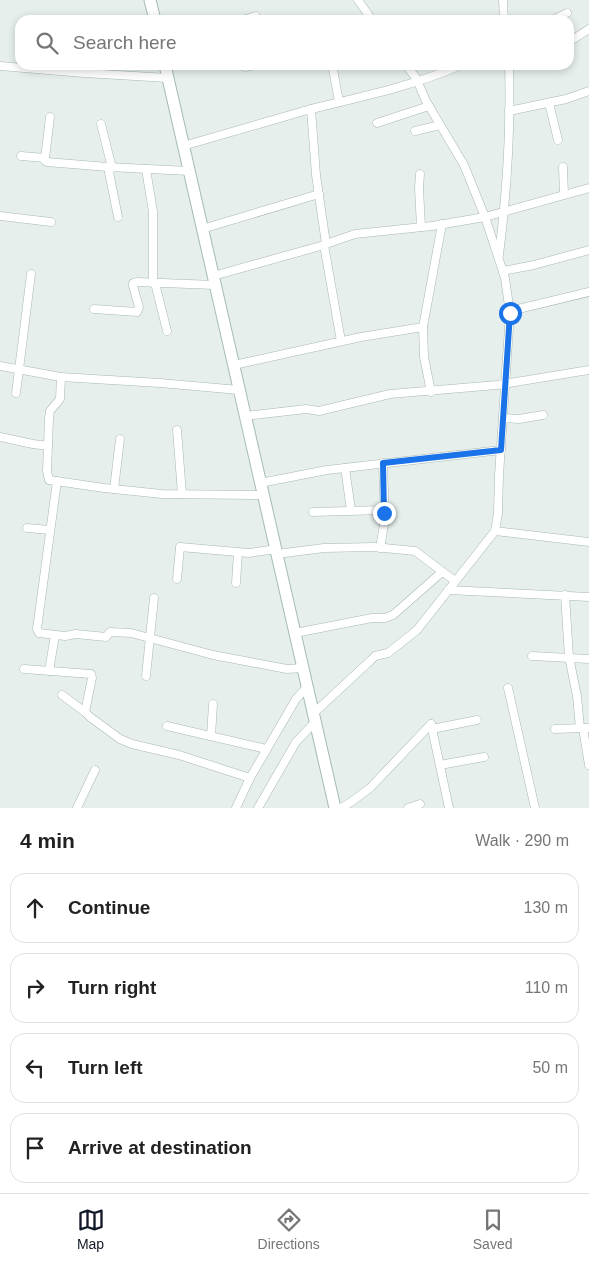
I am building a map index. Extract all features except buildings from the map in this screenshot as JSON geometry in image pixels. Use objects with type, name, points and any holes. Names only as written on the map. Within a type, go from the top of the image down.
[{"type":"main road","points":[[150,0],[153,15]]},
{"type":"main road","points":[[166,70],[335,808]]},
{"type":"street","points":[[358,0],[368,15]]},
{"type":"street","points":[[503,0],[504,15]]},
{"type":"street","points":[[563,15],[567,13]]},
{"type":"street","points":[[574,39],[589,29]]},
{"type":"street","points":[[0,66],[15,67]]},
{"type":"street","points":[[70,70],[168,78]]},
{"type":"street","points":[[333,70],[339,102]]},
{"type":"street","points":[[258,808],[296,742],[315,717],[375,656],[388,653],[412,635],[454,580],[496,531],[498,475],[510,311],[507,284],[485,217],[464,165],[409,70]]},
{"type":"street","points":[[183,146],[310,109],[417,81],[447,70]]},
{"type":"street","points":[[499,258],[505,211],[510,111],[509,70]]},
{"type":"street","points":[[510,111],[566,99],[589,91]]},
{"type":"street","points":[[548,103],[558,140]]},
{"type":"street","points":[[377,123],[429,106]]},
{"type":"street","points":[[310,109],[325,245],[341,341]]},
{"type":"street","points":[[50,118],[45,158],[47,162],[189,171]]},
{"type":"street","points":[[101,124],[118,217]]},
{"type":"street","points":[[416,131],[440,125]]},
{"type":"street","points":[[21,156],[45,158]]},
{"type":"street","points":[[563,167],[564,195]]},
{"type":"street","points":[[146,169],[153,212],[154,283],[167,331]]},
{"type":"street","points":[[420,174],[421,227]]},
{"type":"street","points":[[94,309],[137,312],[139,307],[133,283],[214,281],[355,234],[421,227],[485,217],[589,188]]},
{"type":"street","points":[[202,228],[319,194]]},
{"type":"street","points":[[0,216],[51,222]]},
{"type":"street","points":[[431,392],[424,357],[423,327],[442,224]]},
{"type":"street","points":[[503,271],[534,265],[589,250]]},
{"type":"street","points":[[16,393],[31,274]]},
{"type":"street","points":[[510,311],[589,292]]},
{"type":"street","points":[[234,365],[341,341],[423,327]]},
{"type":"street","points":[[0,366],[61,377],[239,390]]},
{"type":"street","points":[[245,416],[306,409],[319,411],[390,394],[431,392],[506,383],[589,370]]},
{"type":"street","points":[[61,377],[60,399],[50,411],[49,418],[48,477],[51,481],[162,494],[263,495]]},
{"type":"street","points":[[503,418],[519,419],[543,415]]},
{"type":"street","points":[[177,430],[182,494]]},
{"type":"street","points":[[0,437],[48,446]]},
{"type":"street","points":[[114,489],[120,439]]},
{"type":"street","points":[[260,483],[345,468],[501,450]]},
{"type":"street","points":[[380,548],[384,510],[383,463]]},
{"type":"street","points":[[345,468],[351,510]]},
{"type":"street","points":[[57,481],[37,629],[39,633],[106,637],[113,631],[131,633],[213,655],[286,669],[303,668]]},
{"type":"street","points":[[313,512],[384,510]]},
{"type":"street","points":[[27,528],[50,530]]},
{"type":"street","points":[[496,531],[589,542]]},
{"type":"street","points":[[177,579],[180,547],[249,553],[324,548],[380,548],[416,551],[454,580]]},
{"type":"street","points":[[236,583],[238,552]]},
{"type":"street","points":[[295,633],[372,618],[385,618],[393,615],[444,573]]},
{"type":"street","points":[[448,590],[589,597]]},
{"type":"street","points":[[564,596],[569,657],[584,728],[589,765]]},
{"type":"street","points":[[146,676],[154,598]]},
{"type":"street","points":[[49,671],[55,635]]},
{"type":"street","points":[[532,656],[589,659]]},
{"type":"street","points":[[24,669],[91,674],[92,678],[85,712]]},
{"type":"street","points":[[236,808],[266,750],[296,699],[307,687]]},
{"type":"street","points":[[508,688],[535,808]]},
{"type":"street","points":[[62,695],[120,739],[132,744],[179,755],[250,778]]},
{"type":"street","points":[[211,736],[213,704]]},
{"type":"street","points":[[432,729],[477,720]]},
{"type":"street","points":[[341,808],[370,788],[431,724],[449,808]]},
{"type":"street","points":[[167,726],[266,750]]},
{"type":"street","points":[[554,729],[584,728]]},
{"type":"street","points":[[440,765],[484,757]]},
{"type":"street","points":[[77,808],[95,770]]},
{"type":"street","points":[[408,808],[420,804]]},
{"type":"route","points":[[384,513],[383,463],[501,450],[510,313]]}]
